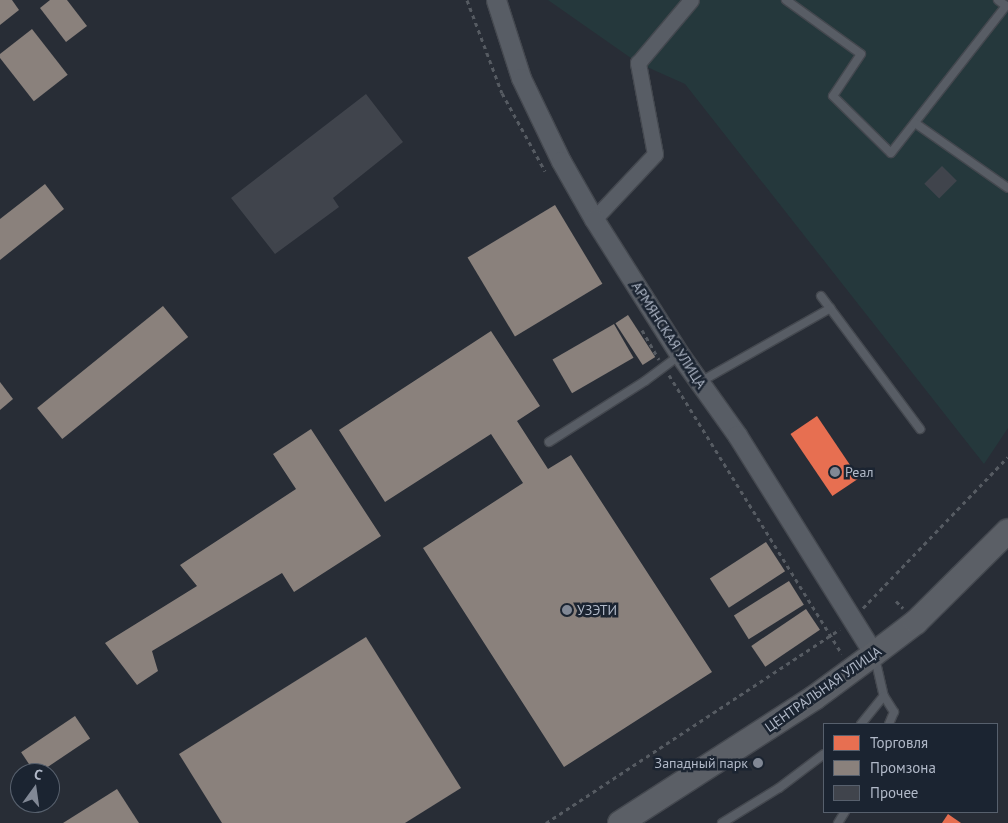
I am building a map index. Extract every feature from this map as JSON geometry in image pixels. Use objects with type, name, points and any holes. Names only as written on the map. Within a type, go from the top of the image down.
[{"type":"main road","name":"ЦЕНТРАЛЬНАЯ УЛИЦА","points":[[620,823],[814,698],[874,654],[916,622],[1008,531]]},
{"type":"street","name":"АРМЯНСКАЯ УЛИЦА","points":[[496,0],[521,78],[561,161],[594,219],[680,355],[736,435],[874,654]]},
{"type":"street","points":[[594,219],[655,154],[638,63],[691,0]]},
{"type":"lane","points":[[786,0],[860,54],[833,96],[891,153],[1006,6],[998,0]]},
{"type":"lane","points":[[915,123],[1008,188]]},
{"type":"lane","points":[[821,296],[920,429]]},
{"type":"lane","points":[[700,382],[831,308]]},
{"type":"lane","points":[[549,442],[645,381],[680,355]]},
{"type":"lane","points":[[874,654],[884,696],[894,712],[889,723]]},
{"type":"lane","points":[[862,723],[884,696]]},
{"type":"lane","points":[[722,823],[823,755]]},
{"type":"path","points":[[546,823],[831,637],[1008,457]]},
{"type":"green space","points":[[548,0],[1008,0],[1008,428],[984,464],[685,84],[638,63]]},
{"type":"building: Торговля","points":[[817,416],[859,478],[832,496],[790,434]]},
{"type":"building: Торговля","points":[[948,814],[961,823],[942,823]]},
{"type":"building: Промзона","points":[[0,0],[12,0],[19,10],[0,25]]},
{"type":"building: Промзона","points":[[50,0],[67,0],[87,26],[66,42],[40,8]]},
{"type":"building: Промзона","points":[[32,29],[68,75],[34,101],[0,58],[0,54]]},
{"type":"building: Промзона","points":[[45,184],[64,209],[0,260],[0,219]]},
{"type":"building: Промзона","points":[[555,205],[602,284],[515,336],[468,258]]},
{"type":"building: Промзона","points":[[163,306],[188,337],[62,439],[37,408]]},
{"type":"building: Промзона","points":[[628,315],[655,357],[643,365],[615,323]]},
{"type":"building: Промзона","points":[[614,324],[634,358],[572,393],[553,360]]},
{"type":"building: Промзона","name":"УЗЭТИ","points":[[491,331],[540,406],[517,421],[548,469],[571,455],[712,672],[564,767],[423,548],[523,483],[491,434],[385,502],[339,430]]},
{"type":"building: Промзона","points":[[0,382],[13,399],[0,410]]},
{"type":"building: Промзона","points":[[311,429],[381,536],[294,592],[282,573],[152,651],[158,671],[137,685],[105,643],[197,586],[180,565],[296,489],[273,454]]},
{"type":"building: Промзона","points":[[766,542],[785,571],[729,608],[710,578]]},
{"type":"building: Промзона","points":[[789,581],[804,605],[749,639],[734,615]]},
{"type":"building: Промзона","points":[[806,609],[820,630],[765,667],[751,646]]},
{"type":"building: Промзона","points":[[366,637],[461,788],[405,823],[222,823],[179,754]]},
{"type":"building: Промзона","points":[[75,716],[90,738],[54,763],[28,763],[21,752]]},
{"type":"building: Промзона","points":[[117,789],[139,823],[63,823]]},
{"type":"building: Прочее","points":[[366,94],[403,142],[333,198],[339,207],[275,254],[231,198]]},
{"type":"building: Прочее","points":[[942,166],[957,181],[939,199],[924,184]]},
{"type":"place","name":"Реал","points":[[835,472]]},
{"type":"place","name":"УЗЭТИ","points":[[567,610]]},
{"type":"place","name":"Западный парк","points":[[758,763]]}]
